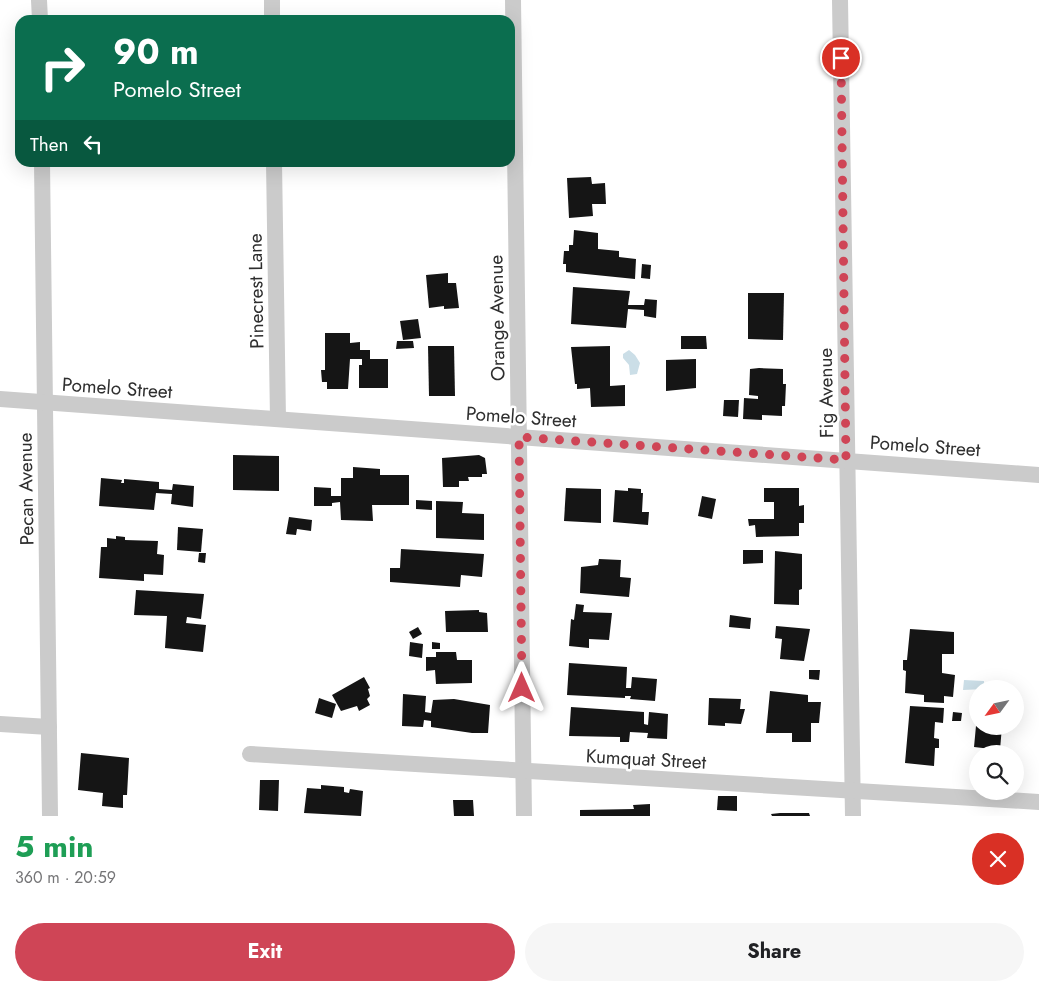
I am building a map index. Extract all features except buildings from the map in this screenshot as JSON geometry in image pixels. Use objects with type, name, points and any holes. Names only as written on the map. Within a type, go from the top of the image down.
[{"type":"street","points":[[39,0],[40,15]]},
{"type":"street","points":[[272,0],[272,15]]},
{"type":"street","name":"Orange Avenue","points":[[513,0],[513,15]]},
{"type":"street","name":"Fig Avenue","points":[[840,0],[853,816]]},
{"type":"street","name":"Orange Avenue","points":[[515,146],[524,816]]},
{"type":"street","name":"Pecan Avenue","points":[[42,167],[50,816]]},
{"type":"street","name":"Pinecrest Lane","points":[[274,167],[278,419]]},
{"type":"street","name":"Pomelo Street","points":[[0,399],[1039,475]]},
{"type":"street","points":[[0,724],[48,727]]},
{"type":"street","name":"Kumquat Street","points":[[250,754],[1039,802]]},
{"type":"shaded area","points":[[629,350],[640,363],[637,374],[630,375],[629,365],[623,358],[623,354]]},
{"type":"shaded area","points":[[964,680],[969,680],[969,690],[963,690]]},
{"type":"route","points":[[522,688],[519,437],[846,460],[841,58]]}]
